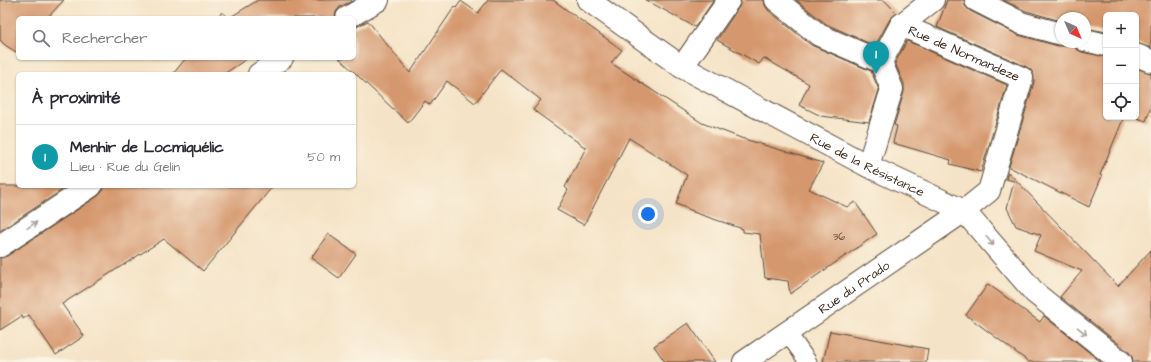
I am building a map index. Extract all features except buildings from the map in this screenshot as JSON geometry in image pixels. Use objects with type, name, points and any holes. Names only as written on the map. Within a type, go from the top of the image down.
[{"type":"street","points":[[350,16],[378,0]]},
{"type":"street","name":"Rue de la Résistance","points":[[588,0],[682,67],[868,166],[964,211],[1035,293],[1121,362]]},
{"type":"street","points":[[682,67],[729,0]]},
{"type":"street","points":[[776,0],[819,35],[881,62],[892,89],[868,166]]},
{"type":"street","points":[[881,62],[901,25],[933,0]]},
{"type":"street","points":[[976,0],[1021,23],[1055,32]]},
{"type":"street","name":"Rue de Normandeze","points":[[901,25],[1022,78],[989,191],[964,211]]},
{"type":"street","points":[[1091,41],[1103,44]]},
{"type":"street","points":[[1139,56],[1151,61]]},
{"type":"street","points":[[262,72],[279,60]]},
{"type":"street","points":[[0,246],[88,188]]},
{"type":"street","name":"Rue du Prado","points":[[744,362],[964,211]]},
{"type":"lane","points":[[787,332],[808,362]]},
{"type":"place","name":"Menhir de Locmiquélic","points":[[876,74]]}]
